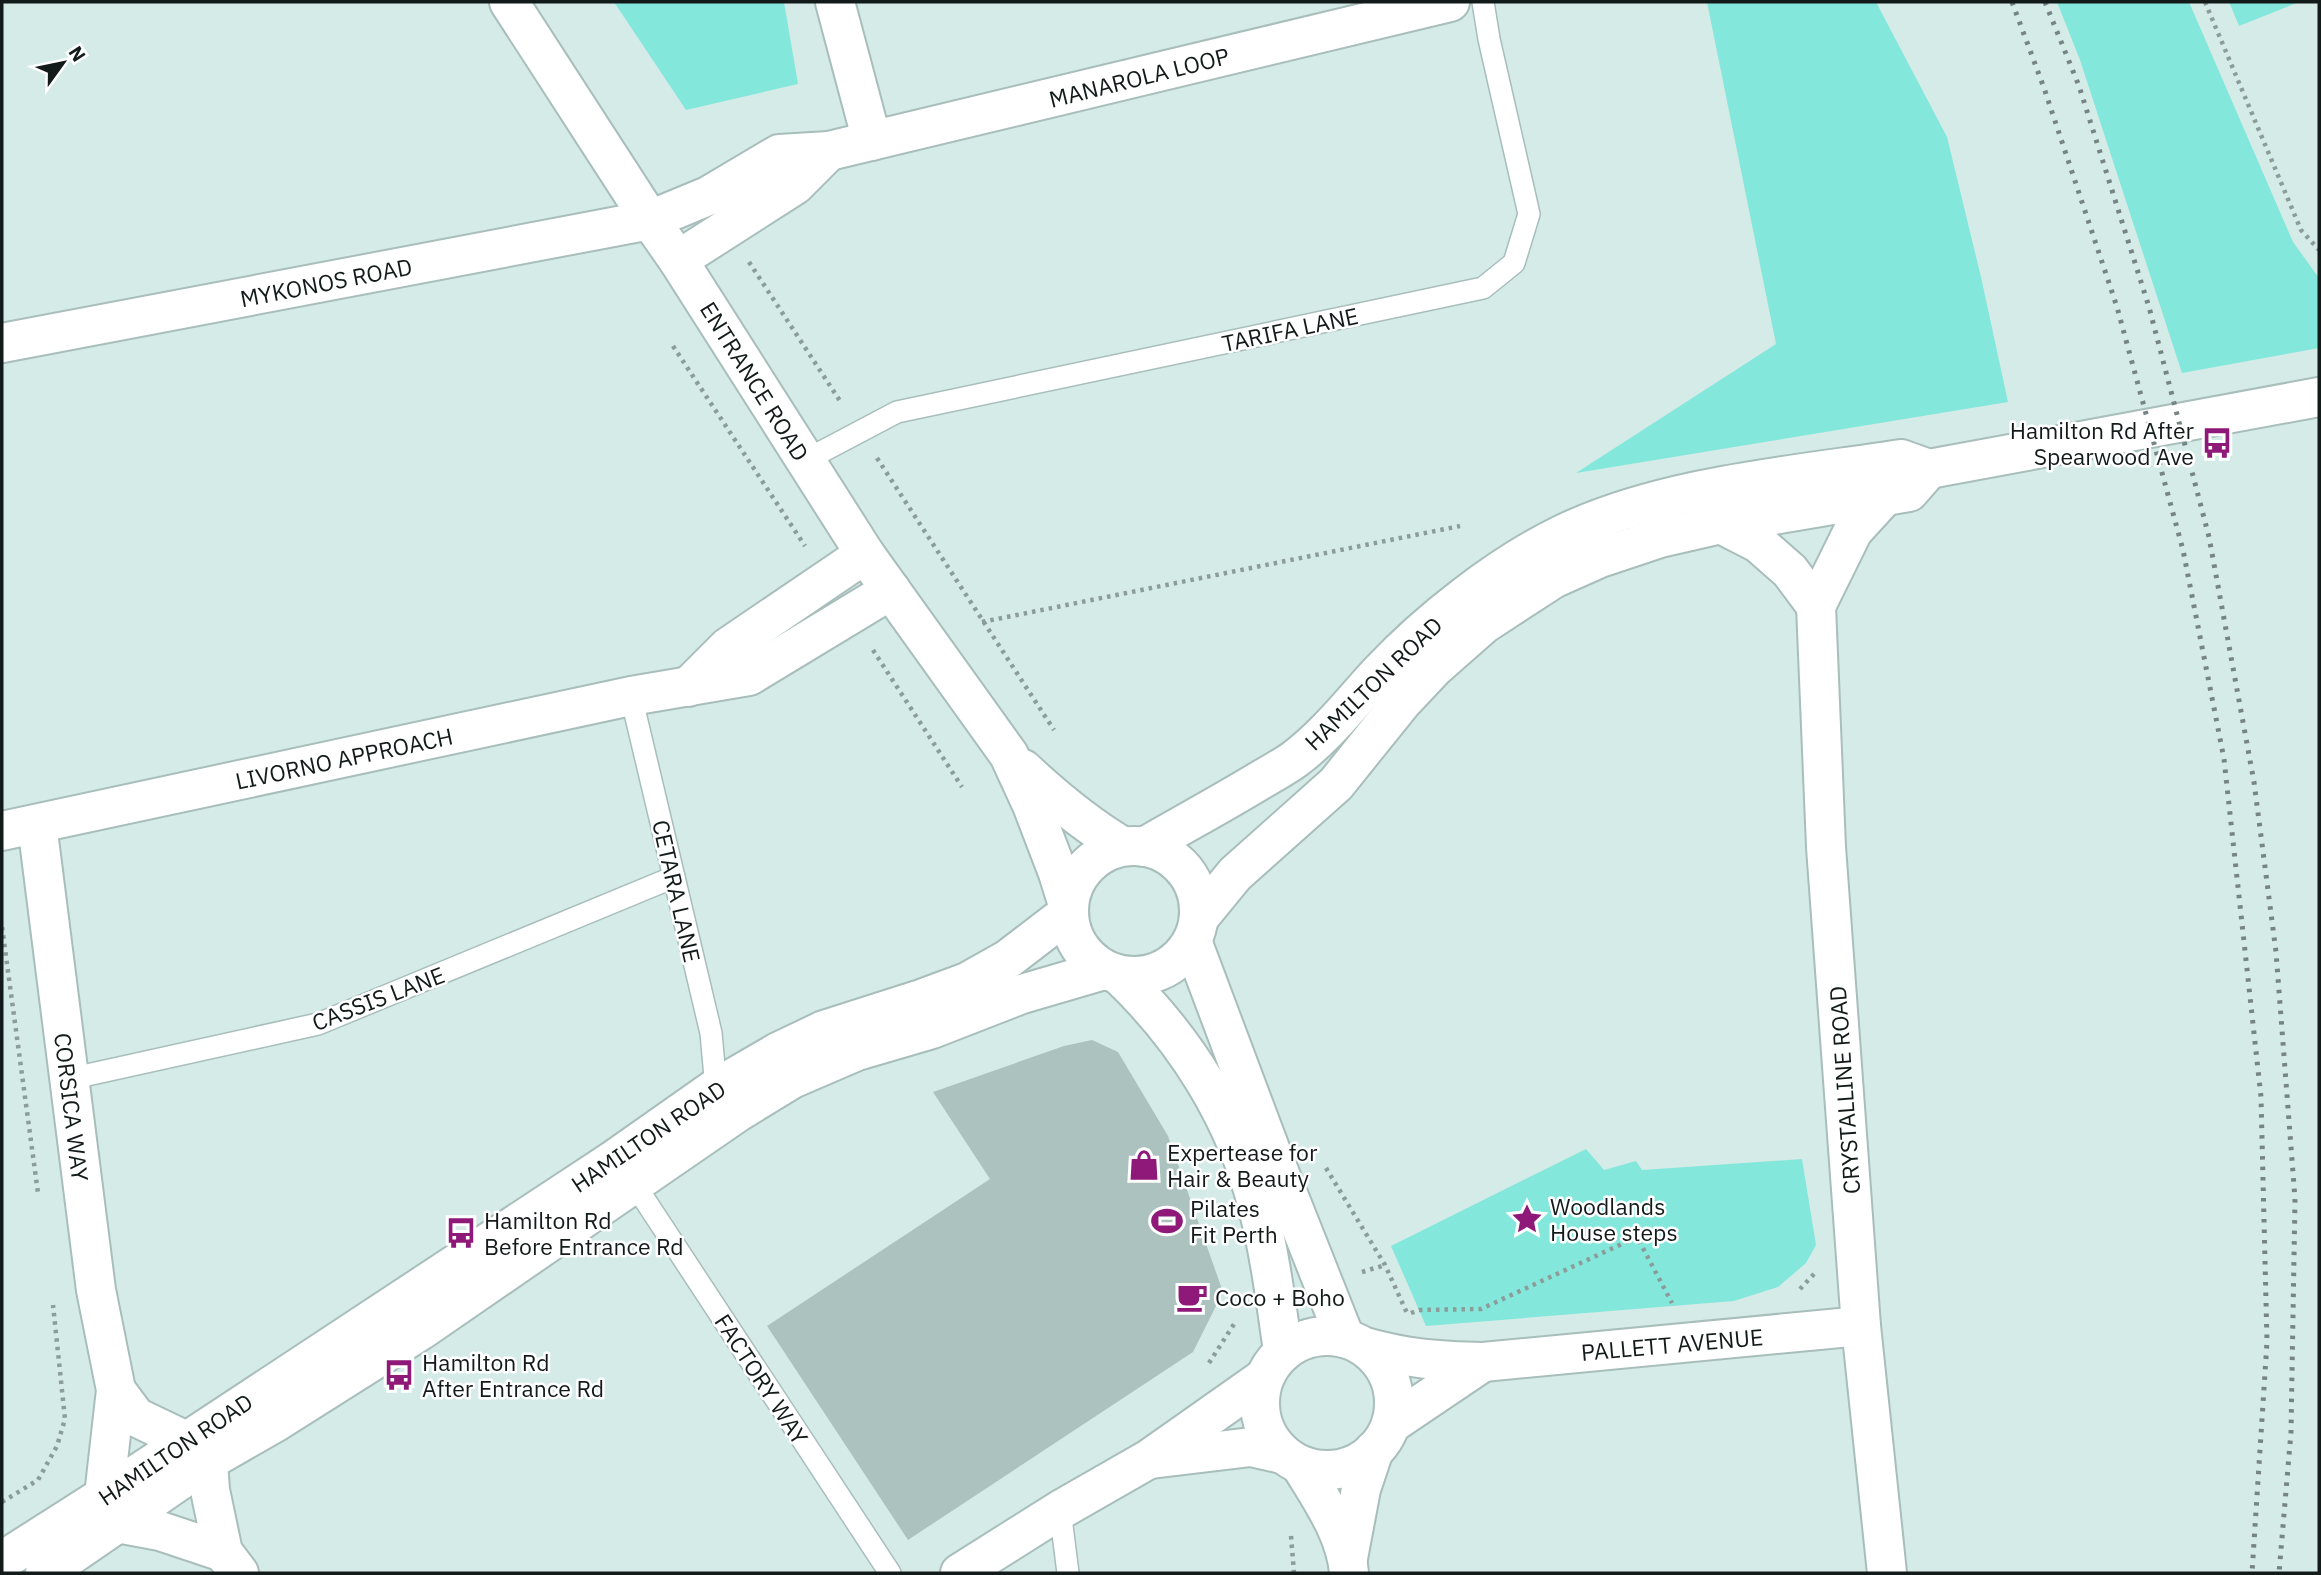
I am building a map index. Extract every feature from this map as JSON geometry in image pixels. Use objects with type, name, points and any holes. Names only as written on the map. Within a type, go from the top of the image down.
[{"type":"street","name":"ENTRANCE ROAD","points":[[509,2],[678,260],[865,554],[1009,755],[1083,822],[1133,846]]},
{"type":"street","points":[[835,2],[872,141]]},
{"type":"street","name":"MANAROLA LOOP","points":[[650,220],[708,196],[779,154],[829,151],[1450,2]]},
{"type":"street","points":[[678,260],[795,185],[829,151]]},
{"type":"street","name":"MYKONOS ROAD","points":[[2,343],[650,220]]},
{"type":"street","name":"HAMILTON ROAD","points":[[1133,846],[1294,760],[1338,720],[1416,636],[1464,598],[1542,545],[1639,505],[1700,490],[1901,459],[1928,469],[2319,397]]},
{"type":"street","name":"HAMILTON ROAD","points":[[1196,929],[1235,874],[1336,783],[1402,702],[1434,668],[1485,624],[1553,579],[1600,558],[1661,538],[1721,524],[1909,492],[1928,469]]},
{"type":"street","name":"CRYSTALLINE ROAD","points":[[1885,496],[1853,531],[1816,607],[1826,847],[1861,1326],[1887,1573]]},
{"type":"street","points":[[1721,524],[1758,543],[1790,571],[1816,607]]},
{"type":"street","points":[[688,687],[728,647],[865,554]]},
{"type":"street","name":"LIVORNO APPROACH","points":[[19,827],[631,696],[749,676],[891,590]]},
{"type":"street","name":"ENTRANCE ROAD","points":[[1009,755],[1032,805],[1068,909]]},
{"type":"street","name":"CORSICA WAY","points":[[19,827],[69,1079],[96,1290],[116,1390],[110,1510]]},
{"type":"street","points":[[1349,1566],[1335,1525],[1292,1460],[1267,1436],[1260,1414],[1260,1390],[1273,1364],[1275,1295],[1258,1207],[1225,1117],[1186,1053],[1148,1003],[1112,973],[1090,960],[1071,930],[1068,909],[1074,885],[1085,867],[1102,854],[1133,846],[1162,852],[1179,864],[1191,880],[1197,898],[1196,929],[1272,1154],[1355,1343]]},
{"type":"street","name":"HAMILTON ROAD","points":[[2,1561],[110,1510],[716,1088],[778,1052],[824,1030],[921,999],[977,977],[1008,959],[1068,909]]},
{"type":"street","points":[[1112,973],[1145,975],[1169,966],[1183,955],[1196,929]]},
{"type":"street","name":"HAMILTON ROAD","points":[[197,1451],[276,1422],[420,1331],[738,1112],[804,1073],[858,1051],[932,1029],[1022,994],[1112,973]]},
{"type":"street","name":"PALLETT AVENUE","points":[[1355,1343],[1423,1361],[1483,1362],[1861,1326]]},
{"type":"street","points":[[960,1573],[1060,1510],[1149,1459],[1303,1339],[1324,1335],[1355,1343],[1381,1363],[1391,1382],[1394,1403],[1361,1489],[1349,1566]]},
{"type":"street","name":"PALLETT AVENUE","points":[[1383,1437],[1483,1362]]},
{"type":"street","name":"CORSICA WAY","points":[[116,1390],[136,1417],[197,1451]]},
{"type":"street","points":[[1149,1459],[1251,1447],[1325,1471],[1346,1468],[1366,1458],[1383,1437]]},
{"type":"street","points":[[197,1451],[231,1562]]},
{"type":"street","points":[[110,1510],[231,1562]]},
{"type":"street","name":"HAMILTON ROAD","points":[[45,1573],[110,1510]]},
{"type":"lane","name":"TARIFA LANE","points":[[806,460],[897,412],[1483,288],[1514,263],[1529,214],[1483,2]]},
{"type":"lane","name":"CETARA LANE","points":[[631,696],[711,1033],[716,1088]]},
{"type":"lane","name":"CASSIS LANE","points":[[69,1079],[318,1024],[674,877]]},
{"type":"lane","name":"FACTORY WAY","points":[[635,1185],[890,1573]]},
{"type":"lane","points":[[1060,1510],[1068,1573]]},
{"type":"path","points":[[2205,2],[2301,230],[2319,250]]},
{"type":"path","points":[[727,228],[1054,730]]},
{"type":"path","points":[[982,622],[1460,526]]},
{"type":"path","points":[[2,927],[39,1203]]},
{"type":"path","points":[[1407,1314],[1419,1310],[1482,1309],[1637,1237],[1674,1306]]},
{"type":"path","points":[[1792,1293],[1802,1288],[1819,1268]]},
{"type":"path","points":[[2,1502],[38,1480],[57,1446],[65,1419],[52,1300]]},
{"type":"shaded area","points":[[614,2],[784,2],[798,84],[686,110]]},
{"type":"shaded area","points":[[1707,2],[1876,2],[1947,137],[2008,402],[1576,473],[1776,344]]},
{"type":"shaded area","points":[[2057,2],[2189,2],[2293,242],[2319,278],[2319,348],[2182,373],[2080,60]]},
{"type":"shaded area","points":[[2229,2],[2299,2],[2239,26]]},
{"type":"shaded area","points":[[1586,1149],[1604,1170],[1636,1161],[1642,1170],[1802,1159],[1816,1245],[1806,1263],[1778,1287],[1734,1301],[1426,1326],[1391,1246]]},
{"type":"building","points":[[1092,1040],[1118,1052],[1168,1136],[1223,1292],[1193,1352],[908,1540],[767,1326],[990,1179],[933,1092],[1064,1046]]},
{"type":"railway","points":[[2012,2],[2044,88],[2117,307],[2183,550],[2224,759],[2261,1097],[2267,1342],[2252,1573]]},
{"type":"railway","points":[[2045,2],[2079,86],[2149,307],[2209,537],[2254,782],[2276,952],[2295,1199],[2291,1432],[2279,1573]]},
{"type":"place","name":"Hamilton Rd After Spearwood Ave","points":[[2217,443]]},
{"type":"place","name":"Expertease for Hair & Beauty","points":[[1144,1165]]},
{"type":"place","name":"Woodlands House steps","points":[[1527,1219]]},
{"type":"place","name":"Pilates Fit Perth","points":[[1167,1221]]},
{"type":"place","name":"Hamilton Rd Before Entrance Rd","points":[[461,1233]]},
{"type":"place","name":"Coco + Boho","points":[[1192,1297]]},
{"type":"place","name":"Hamilton Rd After Entrance Rd","points":[[399,1375]]}]
